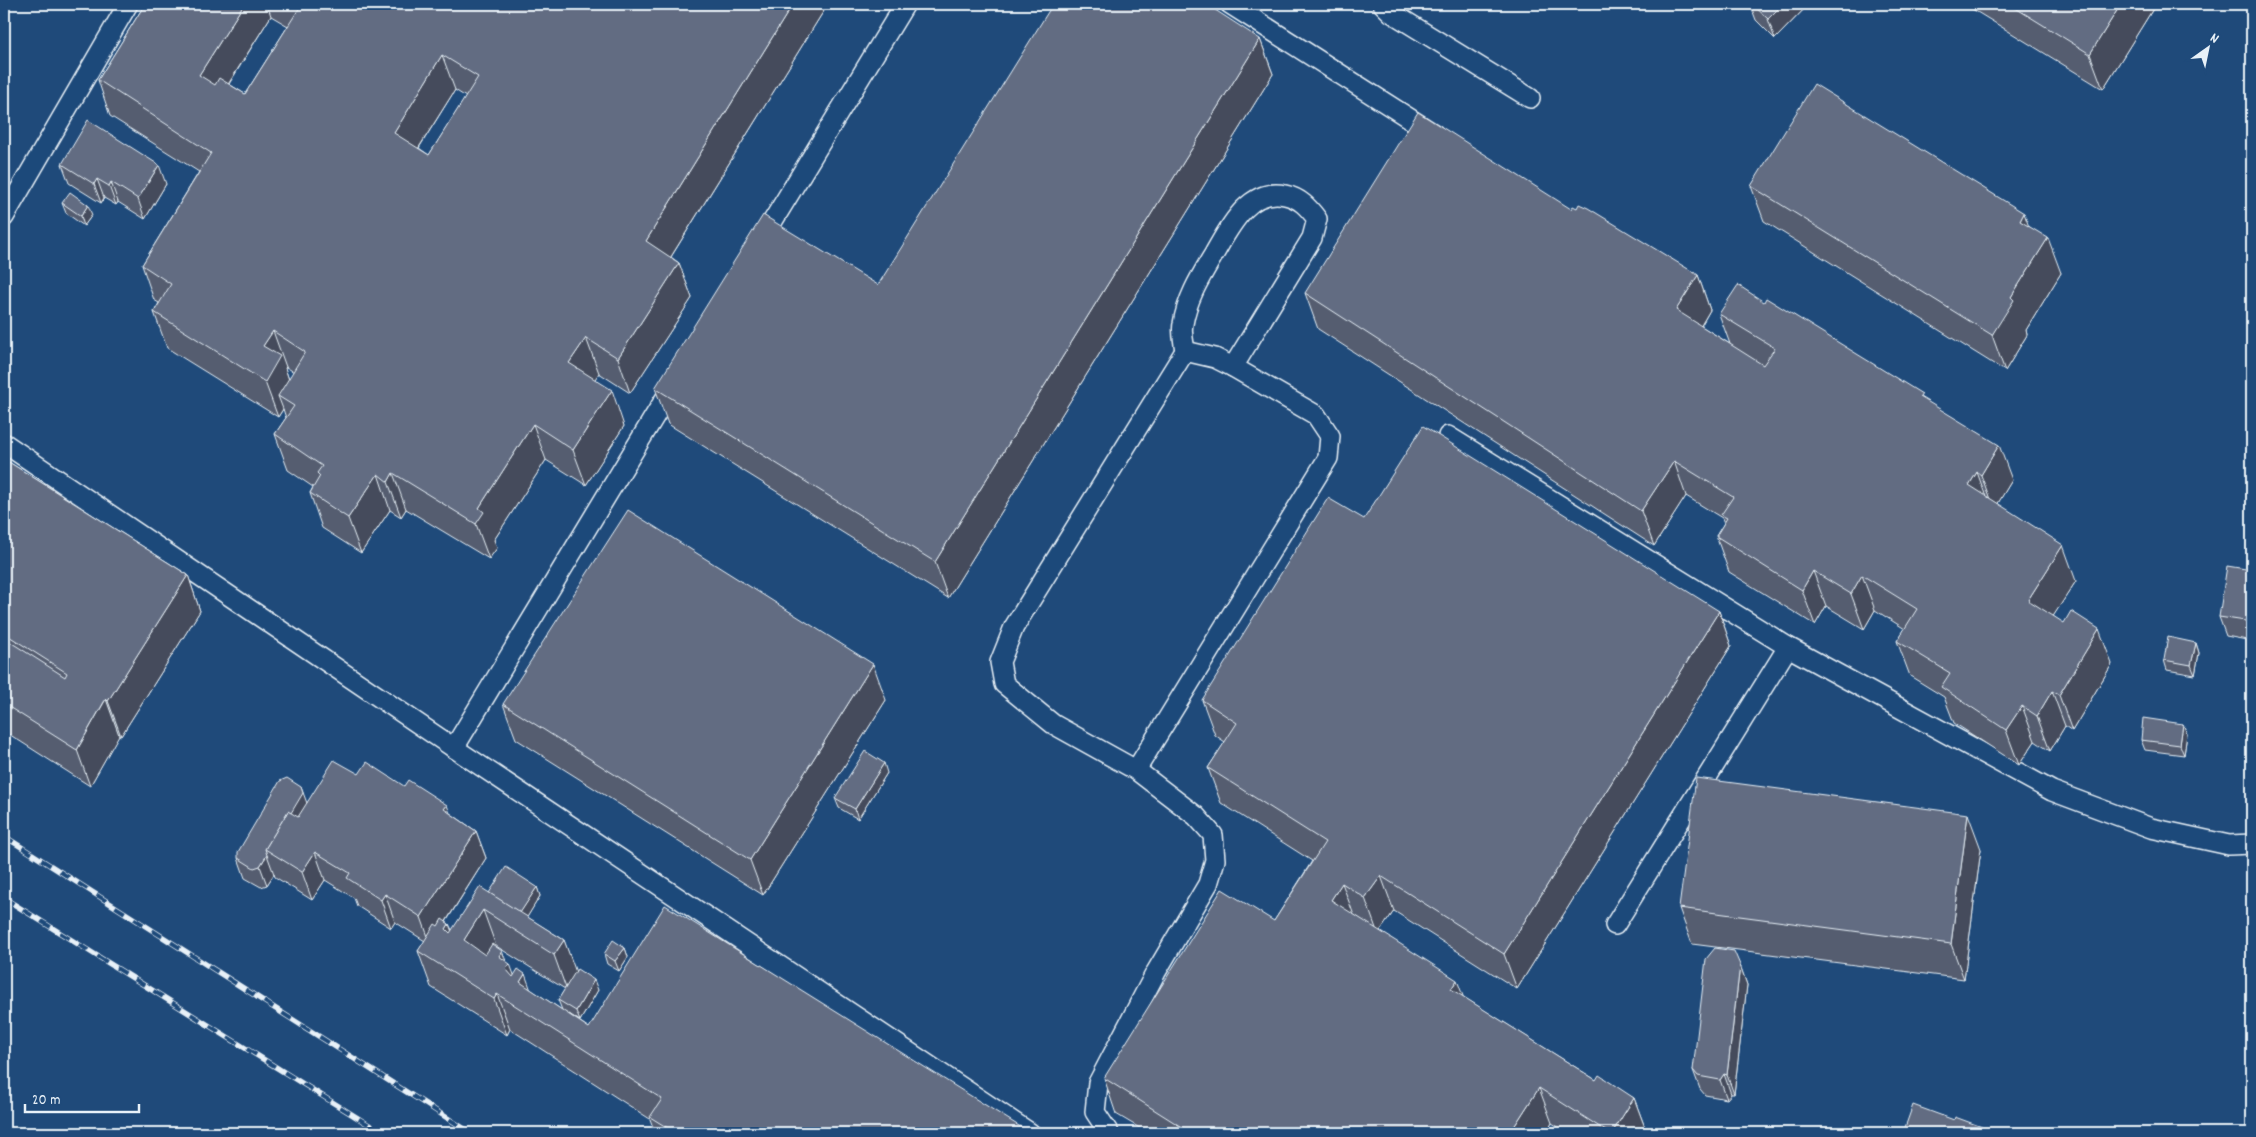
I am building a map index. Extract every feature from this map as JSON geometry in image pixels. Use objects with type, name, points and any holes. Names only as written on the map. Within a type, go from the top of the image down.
[{"type":"lane","points":[[4,217],[128,4]]},
{"type":"lane","points":[[748,261],[905,4]]},
{"type":"lane","points":[[1230,4],[1447,142]]},
{"type":"lane","points":[[1382,4],[1392,13],[1530,98]]},
{"type":"lane","points":[[1109,1133],[1095,1112],[1098,1083],[1156,972],[1208,884],[1215,860],[1213,836],[1202,823],[1136,770],[1053,724],[1004,684],[1000,662],[1014,627],[1185,350],[1182,326],[1187,305],[1234,221],[1257,198],[1272,192],[1294,197],[1308,206],[1317,220],[1312,238],[1233,367]]},
{"type":"lane","points":[[1136,770],[1328,458],[1330,436],[1316,415],[1215,358],[1185,350]]},
{"type":"lane","points":[[454,748],[681,372]]},
{"type":"lane","points":[[1448,436],[1788,647],[2052,791],[2151,828],[2229,845],[2252,844]]},
{"type":"lane","points":[[4,443],[454,748],[1030,1133]]},
{"type":"lane","points":[[1615,925],[1788,647]]},
{"type":"building","points":[[145,4],[244,4],[199,75],[215,85],[219,78],[245,94],[300,7],[295,4],[793,4],[646,241],[679,263],[618,358],[586,338],[569,363],[612,390],[573,450],[533,424],[479,508],[484,512],[476,524],[393,473],[388,482],[378,474],[348,518],[310,493],[320,476],[317,473],[322,466],[275,434],[294,406],[278,396],[305,352],[273,331],[263,346],[280,356],[265,382],[154,312],[171,284],[142,265],[211,153],[98,80]],"holes":[[[442,55],[478,77],[429,155],[394,133]]]},
{"type":"building","points":[[1053,4],[1206,4],[1260,39],[935,562],[655,388],[763,215],[878,285]]},
{"type":"building","points":[[1752,4],[1783,4],[1768,19]]},
{"type":"building","points":[[2009,4],[2121,4],[2090,54]]},
{"type":"building","points":[[1814,84],[2024,213],[2020,221],[2048,238],[2011,297],[2014,300],[1992,335],[1751,186]]},
{"type":"building","points":[[1418,112],[1571,209],[1573,206],[1577,208],[1579,204],[1588,208],[1698,275],[1676,310],[1763,365],[1775,348],[1719,314],[1738,285],[1764,302],[1766,298],[1922,394],[1920,397],[1999,445],[1981,475],[1977,472],[1969,485],[2063,545],[2028,600],[2064,623],[2071,611],[2099,629],[2059,695],[2052,691],[2037,716],[2022,706],[2006,730],[1941,687],[1950,673],[1897,641],[1917,609],[1862,575],[1851,594],[1813,571],[1802,590],[1716,536],[1727,518],[1721,515],[1733,497],[1674,461],[1641,511],[1305,293]]},
{"type":"building","points":[[88,120],[159,165],[138,199],[111,182],[109,186],[97,179],[94,184],[62,164]]},
{"type":"building","points":[[70,192],[88,205],[81,216],[62,203]]},
{"type":"building","points":[[1423,426],[1719,611],[1504,954],[1381,876],[1365,898],[1342,883],[1331,900],[1457,980],[1451,989],[1596,1080],[1599,1075],[1634,1098],[1612,1133],[1609,1133],[1539,1088],[1510,1133],[1191,1133],[1104,1078],[1222,889],[1274,921],[1325,842],[1208,768],[1237,723],[1202,700],[1328,498],[1364,519]]},
{"type":"building","points":[[4,459],[188,575],[108,701],[106,699],[104,702],[77,750],[4,704],[4,638],[65,677],[67,673],[4,633]]},
{"type":"building","points":[[628,510],[873,664],[750,860],[503,704]]},
{"type":"building","points":[[2227,566],[2252,570],[2252,622],[2219,617]]},
{"type":"building","points":[[2168,637],[2196,643],[2191,665],[2164,660]]},
{"type":"building","points":[[2143,718],[2183,724],[2180,745],[2141,740]]},
{"type":"building","points":[[865,751],[884,763],[855,809],[835,798]]},
{"type":"building","points":[[334,760],[359,774],[367,762],[404,786],[408,780],[447,805],[444,809],[476,831],[421,917],[385,894],[381,900],[347,878],[350,873],[315,852],[302,872],[265,849],[288,811],[298,817]]},
{"type":"building","points":[[287,778],[301,787],[303,793],[291,813],[288,811],[265,849],[267,855],[260,866],[254,868],[238,858],[238,852],[280,781]]},
{"type":"building","points":[[1696,778],[1968,814],[1951,944],[1679,908]]},
{"type":"building","points":[[506,867],[537,887],[520,913],[489,893]]},
{"type":"building","points":[[480,887],[564,940],[554,955],[483,910],[464,940],[485,955],[492,944],[502,951],[499,956],[510,964],[506,969],[513,977],[518,969],[525,974],[520,982],[589,1028],[665,905],[1027,1131],[1026,1133],[676,1133],[650,1117],[662,1099],[497,994],[494,999],[418,951],[435,924],[438,926],[442,919],[449,924],[446,929],[450,933]]},
{"type":"building","points":[[613,940],[625,948],[615,961],[604,954]]},
{"type":"building","points":[[1715,948],[1734,951],[1740,965],[1727,1075],[1724,1074],[1720,1080],[1698,1076],[1693,1070],[1706,959]]},
{"type":"building","points":[[577,969],[594,980],[576,1011],[558,1000]]},
{"type":"building","points":[[1913,1105],[1954,1120],[1955,1117],[1982,1127],[1980,1132],[1983,1133],[1903,1133]]},
{"type":"building","points":[[53,1128],[59,1133],[48,1133]]},
{"type":"railway","points":[[4,836],[471,1133]]},
{"type":"railway","points":[[4,898],[382,1133]]}]
